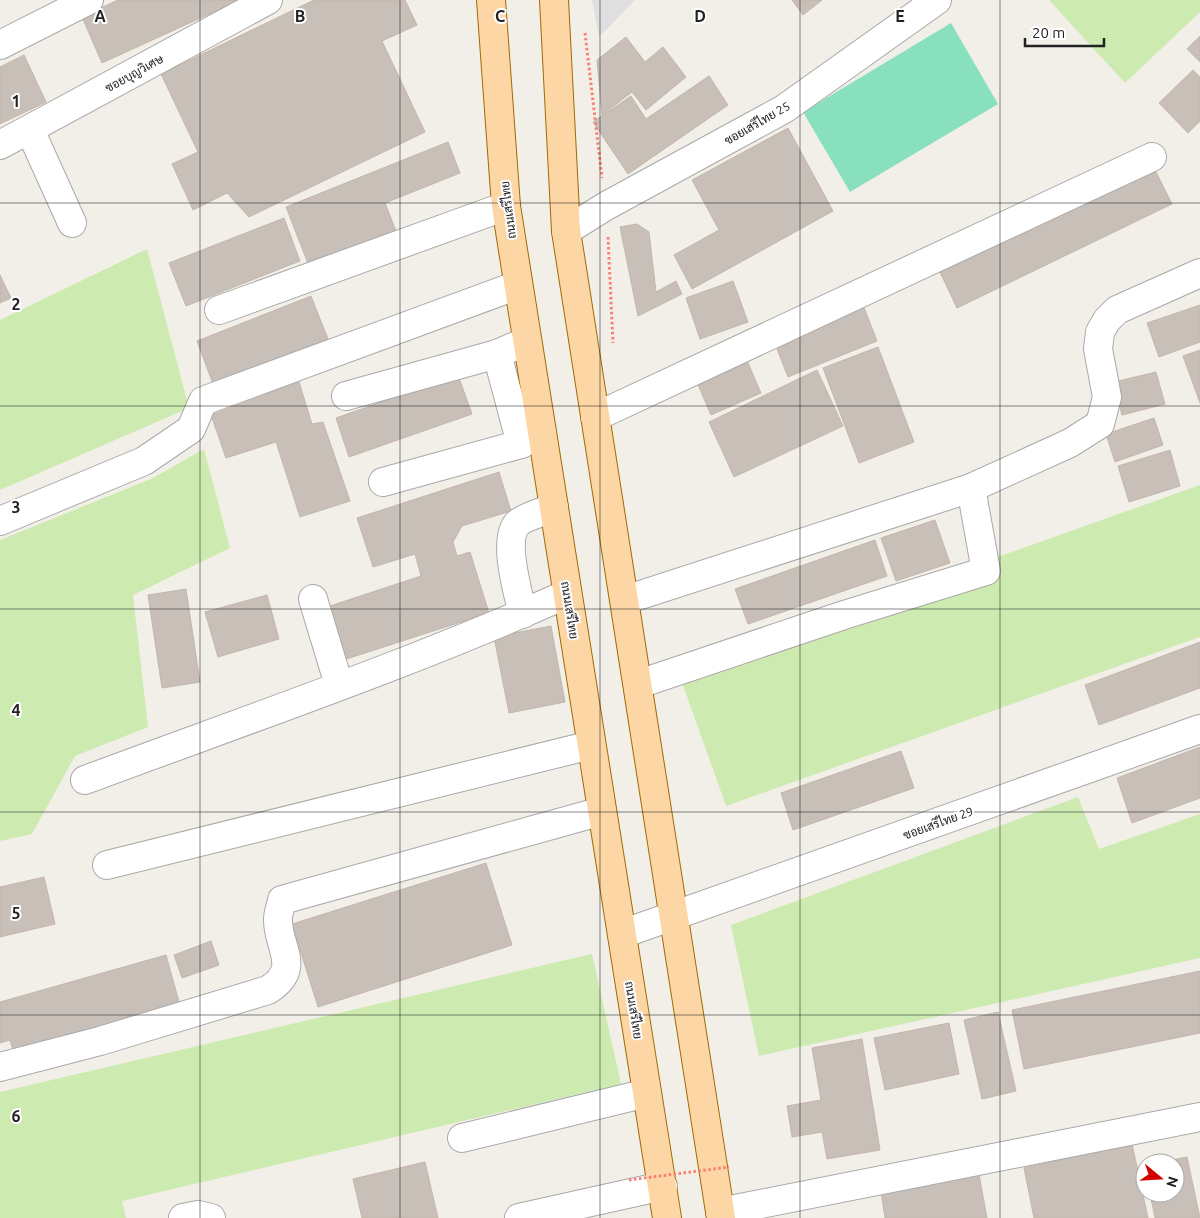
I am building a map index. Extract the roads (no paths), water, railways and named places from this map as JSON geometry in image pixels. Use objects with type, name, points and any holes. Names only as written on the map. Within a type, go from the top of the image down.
[{"type":"main road","name":"ถนนเสรีไทย","points":[[491,0],[506,206],[528,341],[532,438],[554,507],[667,1218]]},
{"type":"main road","points":[[554,0],[566,231],[639,684],[720,1215]]},
{"type":"street","points":[[0,45],[89,0]]},
{"type":"street","name":"ซอยบุญวิเศษ","points":[[0,145],[268,0]]},
{"type":"street","name":"ซอยเสรีไทย 25","points":[[566,231],[606,206],[784,109],[937,0]]},
{"type":"street","points":[[30,130],[72,223]]},
{"type":"street","points":[[595,417],[1152,157]]},
{"type":"street","points":[[219,310],[506,206]]},
{"type":"street","points":[[625,600],[971,488],[1070,443],[1100,424],[1107,397],[1098,349],[1100,332],[1107,320],[1117,310],[1200,273]]},
{"type":"street","points":[[0,521],[144,461],[191,429],[203,401],[518,285]]},
{"type":"street","points":[[346,396],[497,354],[528,341]]},
{"type":"street","points":[[383,482],[532,438],[497,354]]},
{"type":"street","points":[[639,684],[844,615],[986,571],[971,488]]},
{"type":"street","points":[[523,614],[513,561],[511,536],[519,522],[554,507]]},
{"type":"street","points":[[85,780],[523,614],[567,594]]},
{"type":"street","points":[[313,598],[339,685]]},
{"type":"street","name":"ซอยเสรีไทย 29","points":[[622,934],[675,917],[1200,729]]},
{"type":"street","points":[[108,865],[591,744]]},
{"type":"street","points":[[0,1067],[100,1042],[268,990],[279,982],[286,970],[284,946],[278,918],[282,900],[602,811]]},
{"type":"street","points":[[462,1138],[647,1093]]},
{"type":"street","points":[[720,1215],[1200,1117]]},
{"type":"street","points":[[519,1218],[662,1186]]},
{"type":"street","points":[[183,1218],[198,1215],[211,1218]]}]
